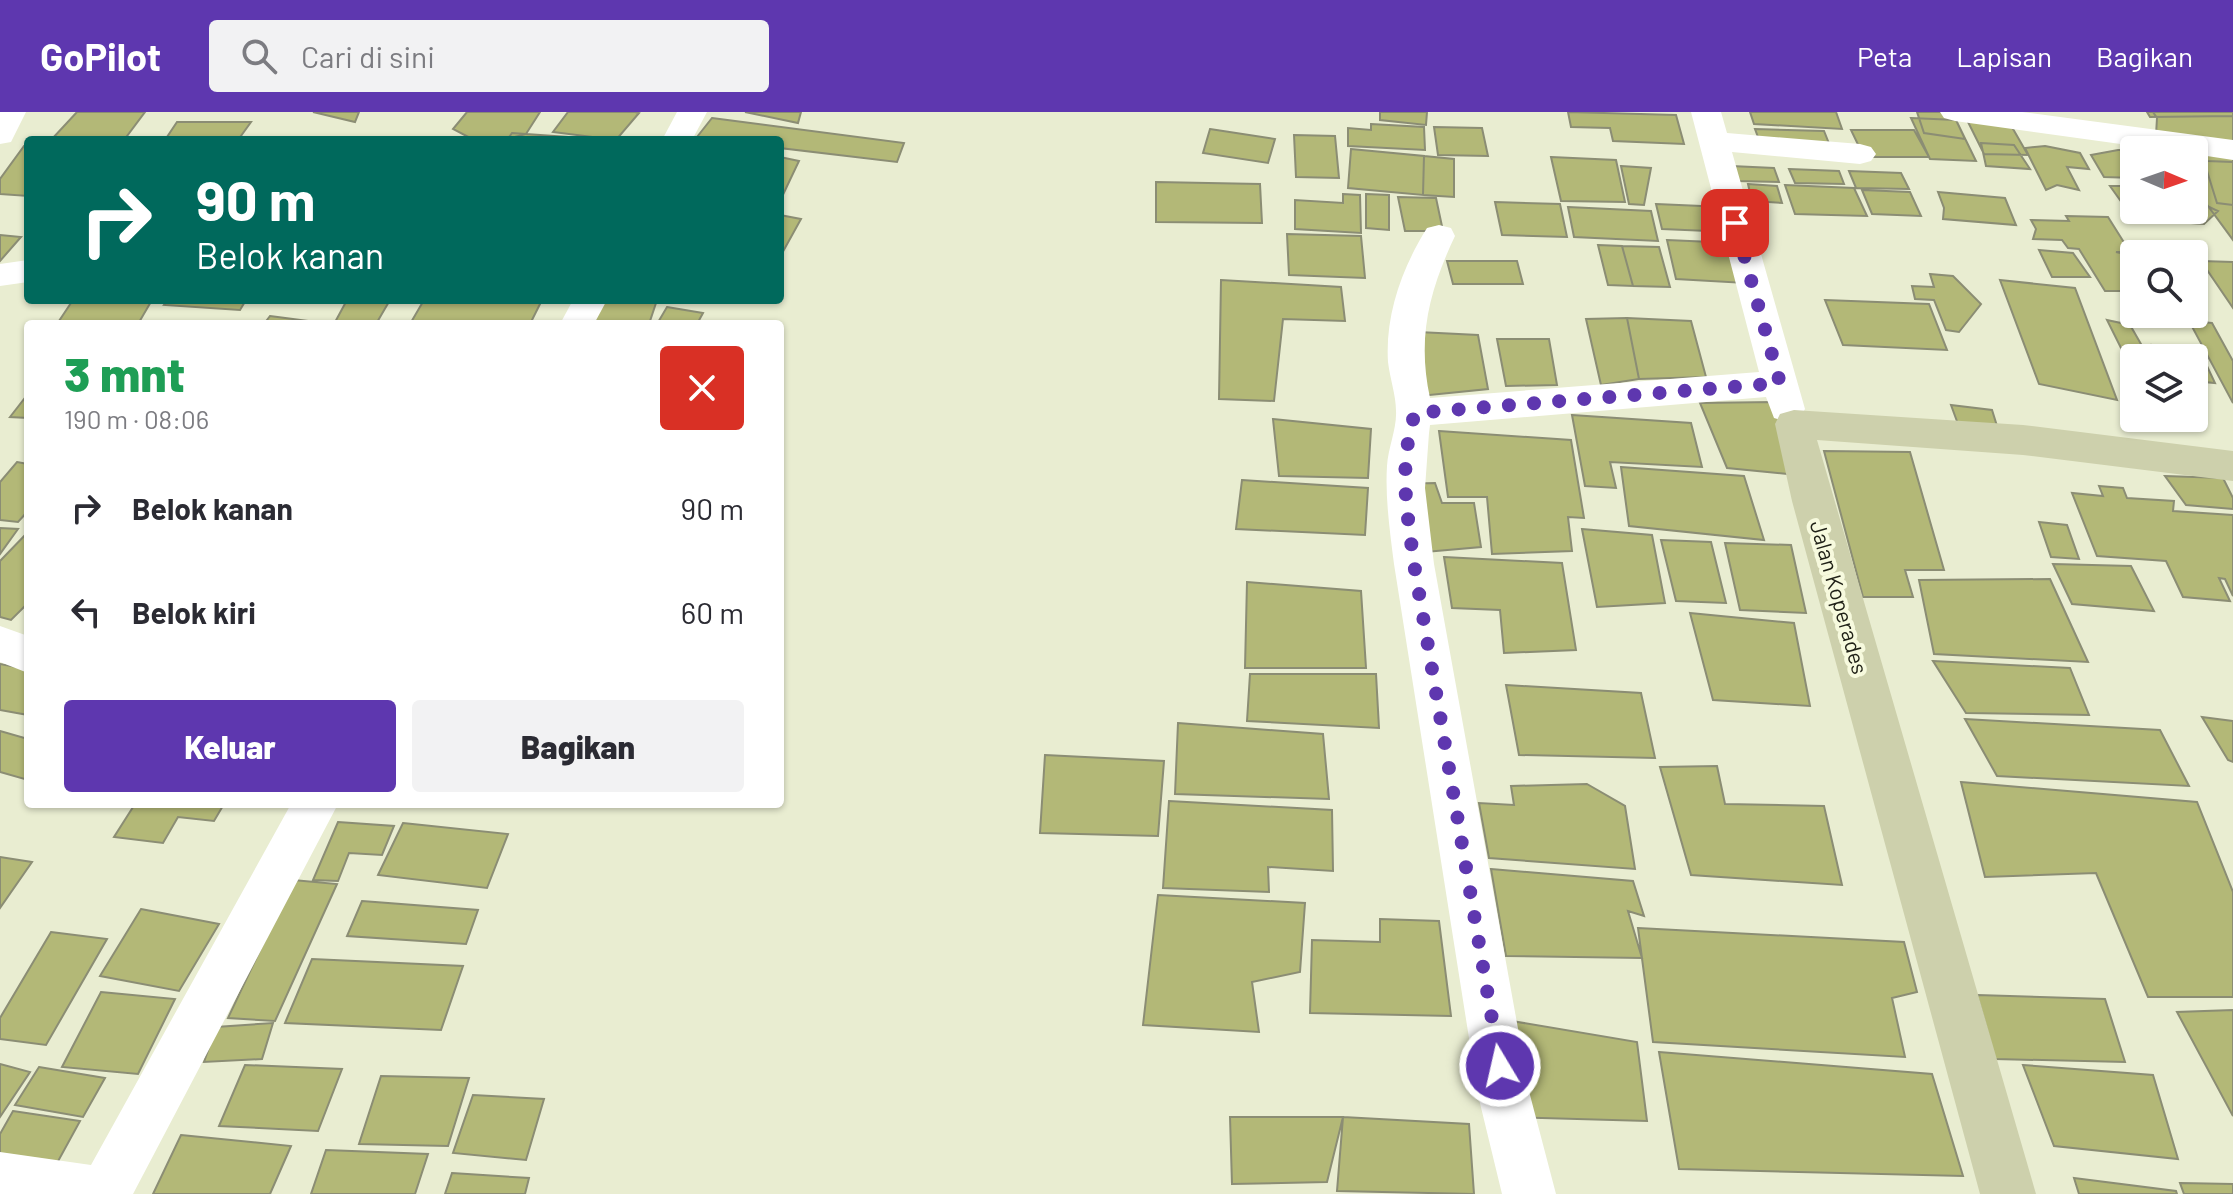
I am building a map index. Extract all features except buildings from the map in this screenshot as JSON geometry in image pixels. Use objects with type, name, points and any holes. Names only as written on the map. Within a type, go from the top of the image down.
[{"type":"street","points":[[0,135],[11,112]]},
{"type":"street","points":[[679,136],[692,112]]},
{"type":"street","points":[[1955,112],[2233,150]]},
{"type":"street","points":[[1860,154],[1710,127],[1794,424],[2023,440],[2233,466]]},
{"type":"street","points":[[1439,236],[1406,314],[1404,366],[1415,413],[1408,438],[1403,481],[1414,564],[1504,1095],[1529,1194]]},
{"type":"street","points":[[0,275],[24,272]]},
{"type":"street","points":[[1415,413],[1780,383]]},
{"type":"street","name":"Jalan Koperades","points":[[1794,424],[1812,501],[2008,1194]]},
{"type":"street","points":[[0,643],[24,653]]},
{"type":"street","points":[[0,1179],[45,1188],[104,1194],[313,808]]},
{"type":"route","points":[[1500,1066],[1414,564],[1403,481],[1408,438],[1415,413],[1780,383],[1735,223]]}]
